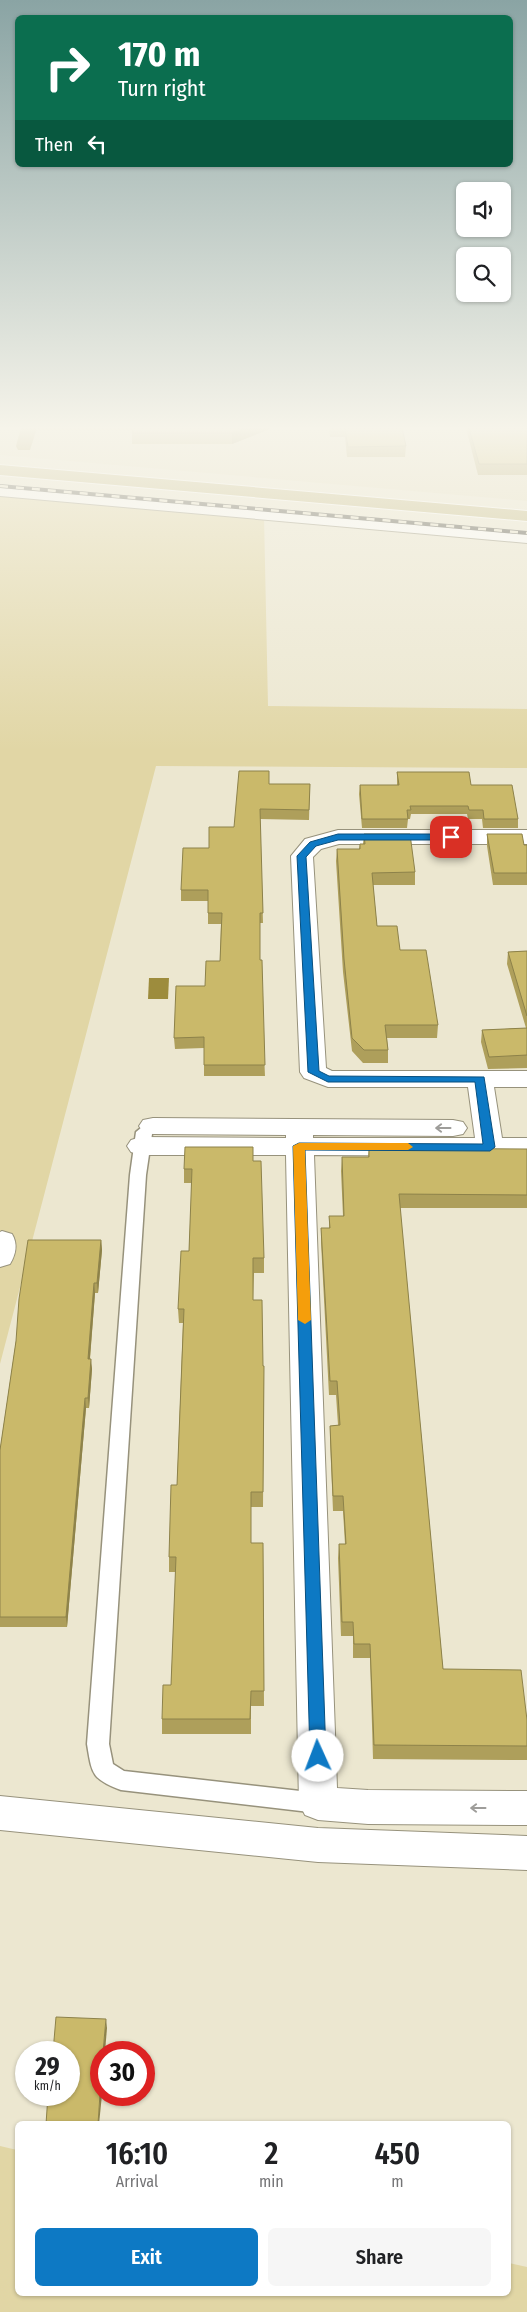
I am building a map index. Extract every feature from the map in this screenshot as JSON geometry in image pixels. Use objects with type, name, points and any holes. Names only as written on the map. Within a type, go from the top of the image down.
[{"type":"street","points":[[503,536],[527,538]]},
{"type":"street","points":[[527,837],[338,837],[313,844],[302,856],[313,1072],[328,1079],[527,1079]]},
{"type":"street","points":[[480,1079],[488,1138]]},
{"type":"street","points":[[488,1138],[527,1128]]},
{"type":"street","points":[[147,1136],[488,1138],[527,1147]]},
{"type":"street","points":[[299,1136],[318,1803],[368,1807],[527,1808]]},
{"type":"street","points":[[0,1813],[318,1844],[527,1853]]},
{"type":"lane","points":[[147,1136],[98,1744],[103,1770],[121,1780],[318,1803]]},
{"type":"shaded area","points":[[0,536],[264,536],[268,706],[527,709],[527,768],[156,766],[0,1364]]},
{"type":"shaded area","points":[[149,978],[169,978],[168,999],[148,999]]},
{"type":"shaded area","points":[[0,2146],[15,2150],[15,2296],[511,2296],[511,2263],[527,2267],[527,2312],[0,2312]]},
{"type":"building","points":[[239,771],[269,771],[269,784],[310,784],[309,810],[260,809],[263,913],[260,913],[260,960],[262,960],[265,1065],[204,1065],[204,1037],[174,1038],[176,986],[205,986],[206,961],[220,961],[222,913],[208,913],[208,890],[181,890],[183,848],[209,848],[209,827],[234,827]]},
{"type":"building","points":[[397,772],[469,772],[471,785],[512,785],[518,819],[484,819],[483,810],[469,810],[468,806],[410,806],[411,810],[407,810],[408,819],[362,819],[360,785],[399,785]]},
{"type":"building","points":[[364,834],[410,834],[415,872],[372,873],[377,926],[397,926],[400,950],[426,950],[438,1025],[385,1025],[388,1050],[364,1050],[352,1038],[344,959],[337,849],[360,849],[360,844],[365,844]]},
{"type":"building","points":[[487,834],[522,834],[524,845],[527,845],[527,873],[494,873]]},
{"type":"building","points":[[527,951],[527,1016],[508,952]]},
{"type":"building","points":[[527,1028],[527,1055],[489,1057],[482,1030]]},
{"type":"building","points":[[185,1147],[253,1147],[253,1161],[261,1161],[264,1258],[253,1258],[253,1300],[262,1300],[264,1366],[263,1492],[251,1492],[251,1543],[263,1543],[264,1691],[251,1691],[250,1719],[162,1719],[163,1685],[171,1685],[176,1557],[169,1557],[171,1485],[177,1485],[184,1309],[178,1309],[181,1251],[189,1251],[192,1169],[184,1169]]},
{"type":"building","points":[[369,1148],[527,1149],[527,1195],[399,1194],[443,1669],[521,1670],[527,1720],[527,1746],[374,1745],[370,1644],[354,1644],[353,1622],[342,1622],[339,1544],[346,1544],[343,1496],[333,1496],[330,1426],[340,1425],[337,1381],[330,1381],[321,1228],[330,1228],[329,1216],[344,1216],[342,1157],[369,1157]]},
{"type":"building","points":[[28,1240],[101,1240],[97,1283],[94,1283],[88,1359],[91,1359],[88,1398],[85,1398],[66,1617],[0,1617],[0,1450]]},
{"type":"building","points":[[56,2017],[106,2019],[104,2041],[90,2041],[90,2106],[99,2106],[98,2121],[46,2121],[47,2106],[80,2106],[80,2041],[54,2041]]},
{"type":"slow traffic","points":[[305,1320],[299,1146],[408,1147]]},
{"type":"route","points":[[318,1756],[299,1146],[490,1147],[480,1079],[328,1079],[322,1078],[313,1072],[302,856],[313,844],[338,837],[451,837]]}]
